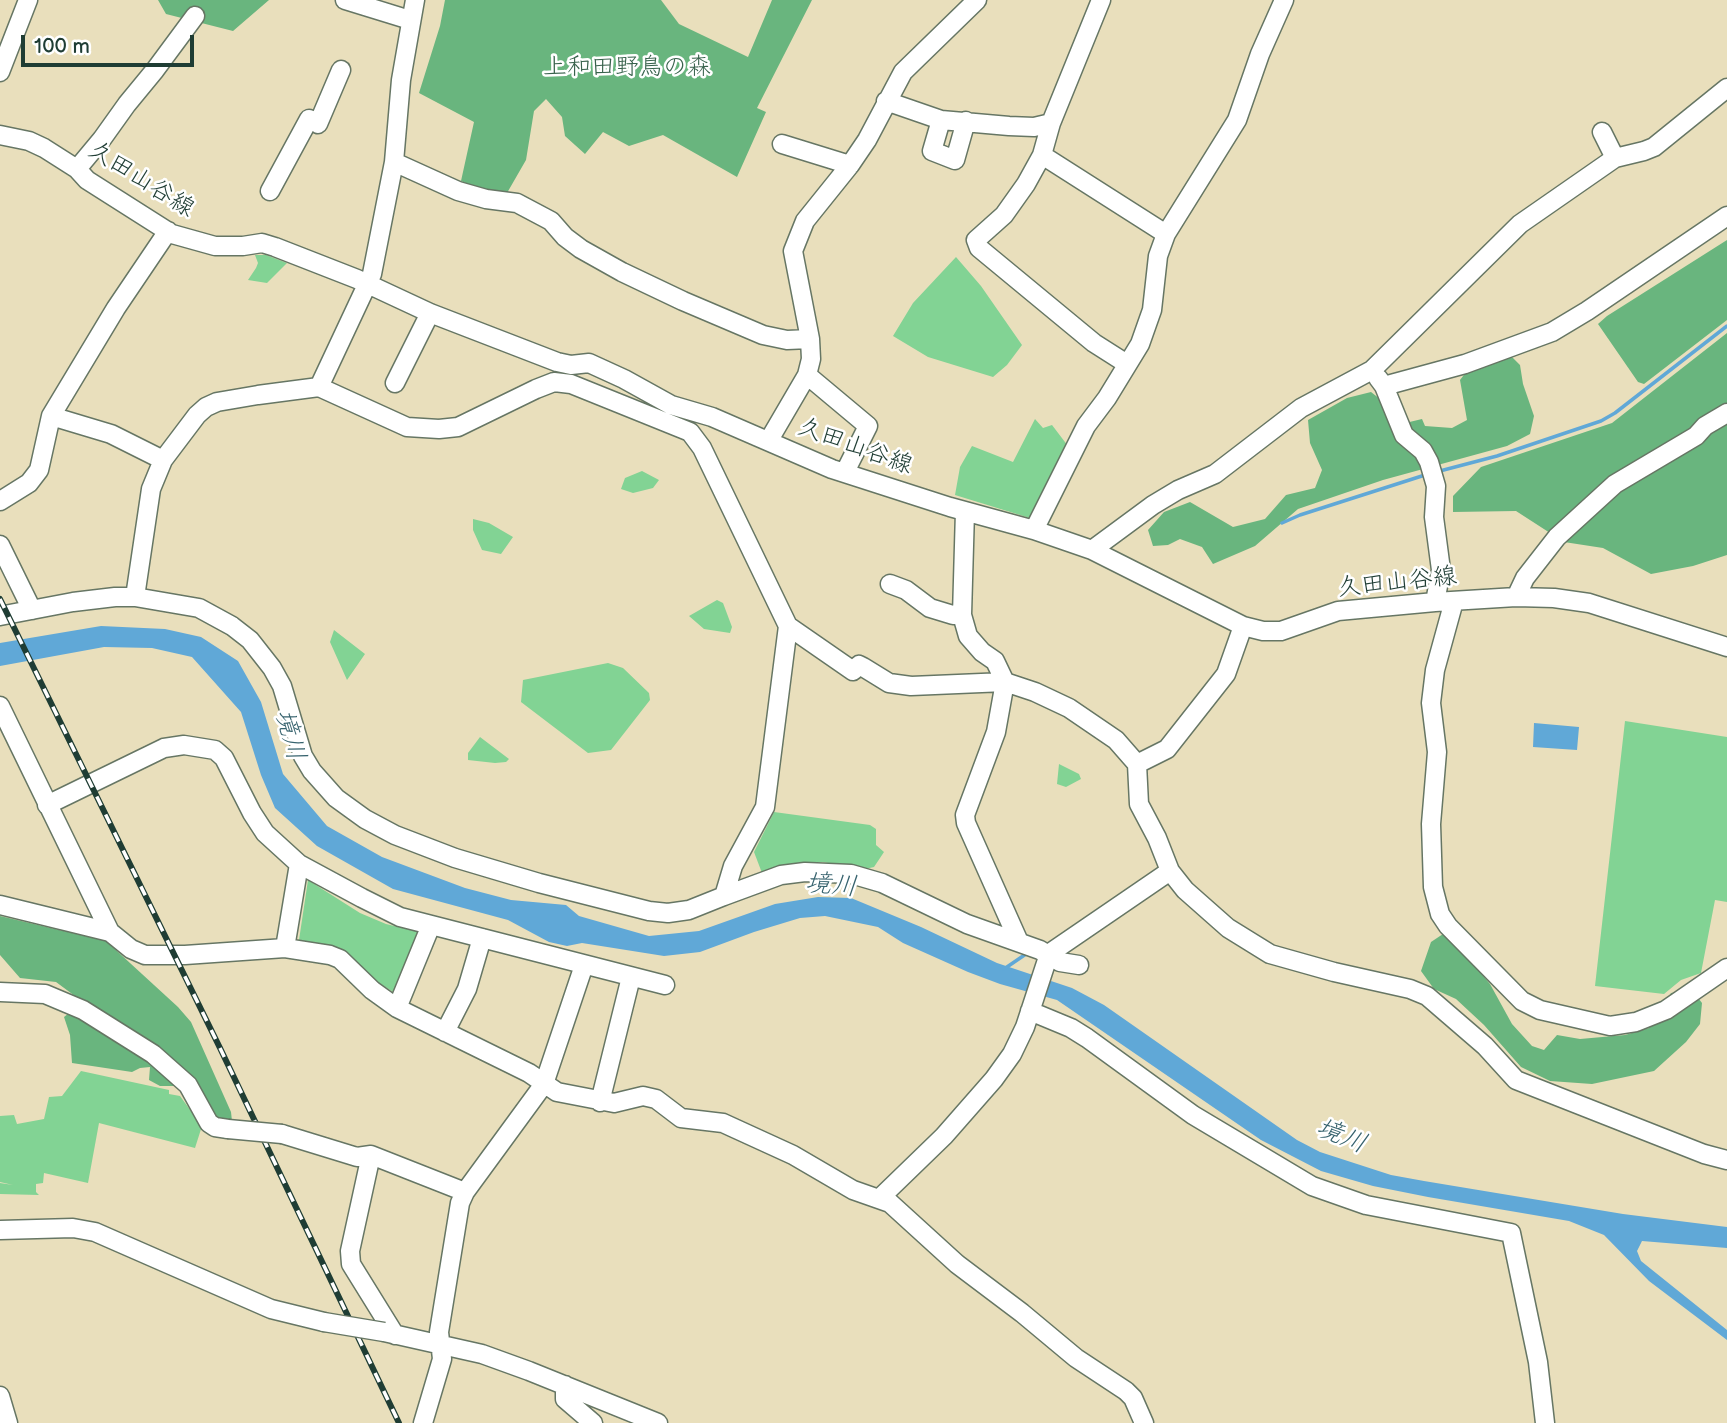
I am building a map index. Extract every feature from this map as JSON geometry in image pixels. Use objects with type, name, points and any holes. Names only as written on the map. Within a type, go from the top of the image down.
[{"type":"street","points":[[0,72],[28,0]]},
{"type":"street","points":[[345,0],[410,20]]},
{"type":"street","points":[[319,387],[368,284],[394,162],[401,80],[415,0]]},
{"type":"street","points":[[769,440],[807,374],[811,359],[810,339],[793,251],[805,221],[867,140],[903,72],[977,0]]},
{"type":"street","points":[[1101,0],[1051,123],[1042,155],[1004,215],[976,240],[979,248],[1094,343],[1127,365]]},
{"type":"street","points":[[1034,530],[1086,426],[1107,398],[1140,344],[1152,310],[1158,256],[1166,234],[1237,120],[1260,54],[1284,0]]},
{"type":"street","points":[[77,169],[195,16]]},
{"type":"street","points":[[270,191],[314,122],[341,69]]},
{"type":"street","points":[[1092,550],[1153,505],[1215,474],[1301,408],[1372,370],[1520,224],[1615,158],[1654,147],[1727,88]]},
{"type":"street","points":[[886,101],[941,120],[1034,127],[1051,123]]},
{"type":"street","points":[[941,120],[932,151],[955,160],[966,121]]},
{"type":"street","points":[[1602,132],[1615,158]]},
{"type":"street","name":"久田山谷線","points":[[0,135],[29,141],[77,169],[87,180],[168,231],[215,246],[262,243],[275,247],[368,284],[430,313],[564,364],[589,363],[671,405],[712,418],[845,472],[1092,550],[1243,626],[1263,631],[1280,631],[1338,611],[1445,601],[1554,598],[1589,603],[1727,647]]},
{"type":"street","points":[[782,144],[850,165]]},
{"type":"street","points":[[1042,155],[1166,234]]},
{"type":"street","points":[[394,162],[458,191],[486,199],[517,203],[551,221],[565,237],[581,249],[622,272],[763,335],[787,340],[810,339]]},
{"type":"street","points":[[1384,386],[1465,365],[1552,332],[1727,216]]},
{"type":"street","points":[[0,500],[29,483],[39,470],[51,416],[116,308],[168,231]]},
{"type":"street","points":[[395,383],[430,313]]},
{"type":"street","points":[[1372,370],[1384,386],[1404,435],[1423,451],[1436,486],[1434,517],[1445,601],[1431,703],[1437,752],[1431,824],[1433,887],[1440,914],[1448,926],[1522,1001],[1540,1010],[1610,1026],[1636,1022],[1666,1010],[1727,968]]},
{"type":"street","points":[[807,374],[868,426],[845,472]]},
{"type":"street","points":[[135,597],[151,489],[163,460],[206,407],[217,402],[319,387],[407,427],[439,429],[458,427],[536,389],[554,382],[563,382],[690,432],[702,448],[788,626],[853,671],[859,665],[889,683],[911,686],[1005,682],[1069,708],[1116,740],[1137,764],[1139,804],[1170,871],[1209,914],[1260,948],[1304,964],[1410,989],[1427,996],[1485,1046],[1516,1080],[1703,1154],[1727,1160]]},
{"type":"street","points":[[1516,597],[1525,578],[1557,537],[1615,484],[1696,436],[1705,426],[1727,413]]},
{"type":"street","points":[[51,416],[111,434],[163,460]]},
{"type":"street","points":[[965,511],[962,615],[968,636],[995,662],[1005,682],[996,732],[965,815],[966,823],[1019,942]]},
{"type":"street","points":[[0,545],[32,610]]},
{"type":"street","points":[[890,584],[906,590],[930,607],[953,615],[962,615]]},
{"type":"street","points":[[0,616],[73,602],[135,597],[199,608],[225,621],[250,640],[272,668],[282,686],[303,756],[321,783],[353,811],[395,835],[455,858],[649,911],[668,913],[689,910],[781,875],[805,872],[851,874],[882,883],[967,924],[1019,942],[1048,960],[1079,965]]},
{"type":"street","points":[[724,896],[733,866],[767,800],[788,626]]},
{"type":"street","points":[[1137,764],[1167,749],[1226,674],[1243,626]]},
{"type":"street","points":[[0,706],[110,932],[131,949],[145,955],[185,955],[285,948],[340,959],[372,990],[397,1009],[529,1073],[557,1092],[614,1103],[643,1096],[656,1099],[681,1118],[723,1124],[793,1155],[853,1190],[890,1203],[957,1264],[1022,1312],[1076,1359],[1126,1391],[1133,1398],[1144,1423]]},
{"type":"street","points":[[47,805],[164,748],[184,745],[215,750],[224,758],[251,813],[265,833],[299,864],[400,917],[665,985]]},
{"type":"street","points":[[285,948],[299,864]]},
{"type":"street","points":[[880,1198],[944,1136],[994,1079],[1012,1054],[1025,1027],[1048,960],[1074,935],[1170,871]]},
{"type":"street","points":[[0,905],[110,932]]},
{"type":"street","points":[[397,1009],[430,925]]},
{"type":"street","points":[[444,1032],[467,989],[482,938]]},
{"type":"street","points":[[424,1421],[442,1359],[439,1332],[460,1203],[465,1192],[544,1084],[584,965]]},
{"type":"street","points":[[600,1102],[631,977]]},
{"type":"street","points":[[0,992],[45,994],[83,1010],[153,1054],[188,1085],[209,1123],[215,1127],[282,1134],[357,1157],[371,1155],[465,1192]]},
{"type":"street","points":[[1031,1010],[1087,1038],[1194,1115],[1312,1186],[1366,1205],[1511,1233],[1538,1362],[1545,1423]]},
{"type":"street","points":[[371,1155],[350,1251],[351,1264],[389,1333]]},
{"type":"street","points":[[0,1230],[73,1228],[95,1232],[271,1309],[482,1354],[658,1423]]},
{"type":"street","points":[[565,1385],[565,1399],[593,1423]]},
{"type":"street","points":[[0,1396],[8,1423]]},
{"type":"green space","points":[[158,0],[269,0],[233,31],[166,14]]},
{"type":"green space","name":"上和田野鳥の森","points":[[445,0],[661,0],[679,24],[748,57],[772,0],[812,0],[757,108],[766,112],[737,177],[663,135],[629,146],[603,132],[585,154],[565,136],[562,117],[546,99],[534,111],[526,160],[507,193],[479,189],[461,181],[474,122],[419,93],[440,26]]},
{"type":"green space","points":[[1727,240],[1727,320],[1644,384],[1638,382],[1598,324]]},
{"type":"green space","points":[[255,255],[266,255],[287,263],[267,283],[248,280],[258,263]]},
{"type":"green space","points":[[956,257],[981,286],[1022,345],[1007,365],[993,377],[928,357],[893,336],[913,303]]},
{"type":"green space","points":[[1727,333],[1727,555],[1693,566],[1651,574],[1603,548],[1564,542],[1516,511],[1453,512],[1453,496],[1481,467],[1612,423]]},
{"type":"green space","points":[[1510,355],[1520,365],[1523,384],[1534,416],[1530,434],[1507,446],[1383,480],[1298,509],[1255,546],[1213,564],[1202,547],[1180,539],[1168,545],[1153,546],[1148,530],[1164,512],[1190,502],[1233,527],[1265,519],[1286,495],[1315,488],[1322,470],[1310,443],[1308,420],[1347,398],[1371,392],[1385,403],[1397,425],[1422,419],[1425,426],[1452,428],[1467,420],[1460,380],[1470,367]]},
{"type":"green space","points":[[1035,419],[1043,428],[1052,425],[1068,446],[1033,519],[955,495],[960,467],[972,446],[1013,462]]},
{"type":"green space","points":[[642,471],[659,480],[653,488],[633,493],[621,489],[625,478]]},
{"type":"green space","points":[[473,519],[489,523],[513,537],[501,554],[482,550],[473,530]]},
{"type":"green space","points":[[717,600],[723,603],[732,627],[730,633],[704,629],[689,616]]},
{"type":"green space","points":[[334,630],[365,654],[347,680],[330,642]]},
{"type":"green space","points":[[608,663],[623,668],[649,693],[650,700],[611,750],[588,753],[521,702],[523,680]]},
{"type":"green space","points":[[1625,721],[1727,737],[1727,902],[1715,900],[1701,973],[1681,980],[1664,994],[1595,986]]},
{"type":"green space","points":[[480,737],[509,759],[495,763],[468,760],[468,753]]},
{"type":"green space","points":[[1059,764],[1079,774],[1081,779],[1066,787],[1057,784]]},
{"type":"green space","points":[[774,812],[870,825],[876,829],[876,845],[884,852],[874,867],[865,869],[822,862],[798,864],[762,873],[754,852]]},
{"type":"green space","points":[[308,880],[360,913],[386,924],[423,933],[400,996],[316,945],[299,940]]},
{"type":"green space","points":[[0,916],[106,941],[191,1022],[231,1112],[232,1121],[220,1122],[200,1096],[177,1086],[160,1086],[149,1080],[150,1067],[132,1072],[72,1063],[70,1035],[64,1017],[83,1002],[56,982],[20,978],[0,955]]},
{"type":"green space","points":[[1443,934],[1459,947],[1490,984],[1512,1024],[1532,1046],[1544,1050],[1557,1035],[1580,1039],[1625,1035],[1649,1028],[1671,993],[1692,990],[1702,1003],[1700,1024],[1686,1042],[1654,1071],[1592,1084],[1550,1081],[1521,1067],[1484,1025],[1456,999],[1434,989],[1421,971],[1431,942]]},
{"type":"green space","points":[[81,1071],[169,1090],[169,1094],[180,1096],[202,1126],[195,1148],[99,1123],[88,1183],[44,1173],[43,1183],[36,1184],[36,1192],[39,1195],[0,1194],[0,1183],[13,1185],[0,1182],[0,1116],[14,1115],[17,1124],[44,1119],[49,1097],[62,1096]]},
{"type":"water","points":[[101,626],[165,629],[201,637],[238,661],[261,702],[283,774],[327,826],[382,857],[465,888],[511,900],[566,905],[579,916],[649,936],[699,931],[775,904],[818,897],[851,898],[997,963],[1072,988],[1104,1005],[1297,1140],[1320,1152],[1391,1175],[1623,1214],[1727,1227],[1727,1248],[1642,1241],[1637,1251],[1641,1261],[1727,1330],[1727,1340],[1649,1281],[1604,1235],[1569,1221],[1373,1186],[1321,1171],[1261,1140],[1057,1000],[968,972],[903,943],[878,927],[825,916],[800,918],[700,952],[664,956],[582,943],[567,946],[549,942],[508,920],[393,889],[317,846],[275,808],[261,775],[241,712],[192,657],[152,648],[104,647],[0,666],[0,643]]},
{"type":"water","points":[[1534,723],[1579,727],[1577,750],[1533,747]]},
{"type":"waterway","points":[[1436,472],[1497,456],[1601,421],[1727,326]]},
{"type":"waterway","points":[[1282,523],[1425,475]]},
{"type":"waterway","points":[[1004,969],[1026,954]]},
{"type":"railway","points":[[0,599],[220,1048],[399,1423]]},
{"type":"water label","name":"境川","points":[[289,735]]},
{"type":"water label","name":"境川","points":[[831,886]]},
{"type":"water label","name":"境川","points":[[1341,1137]]}]
